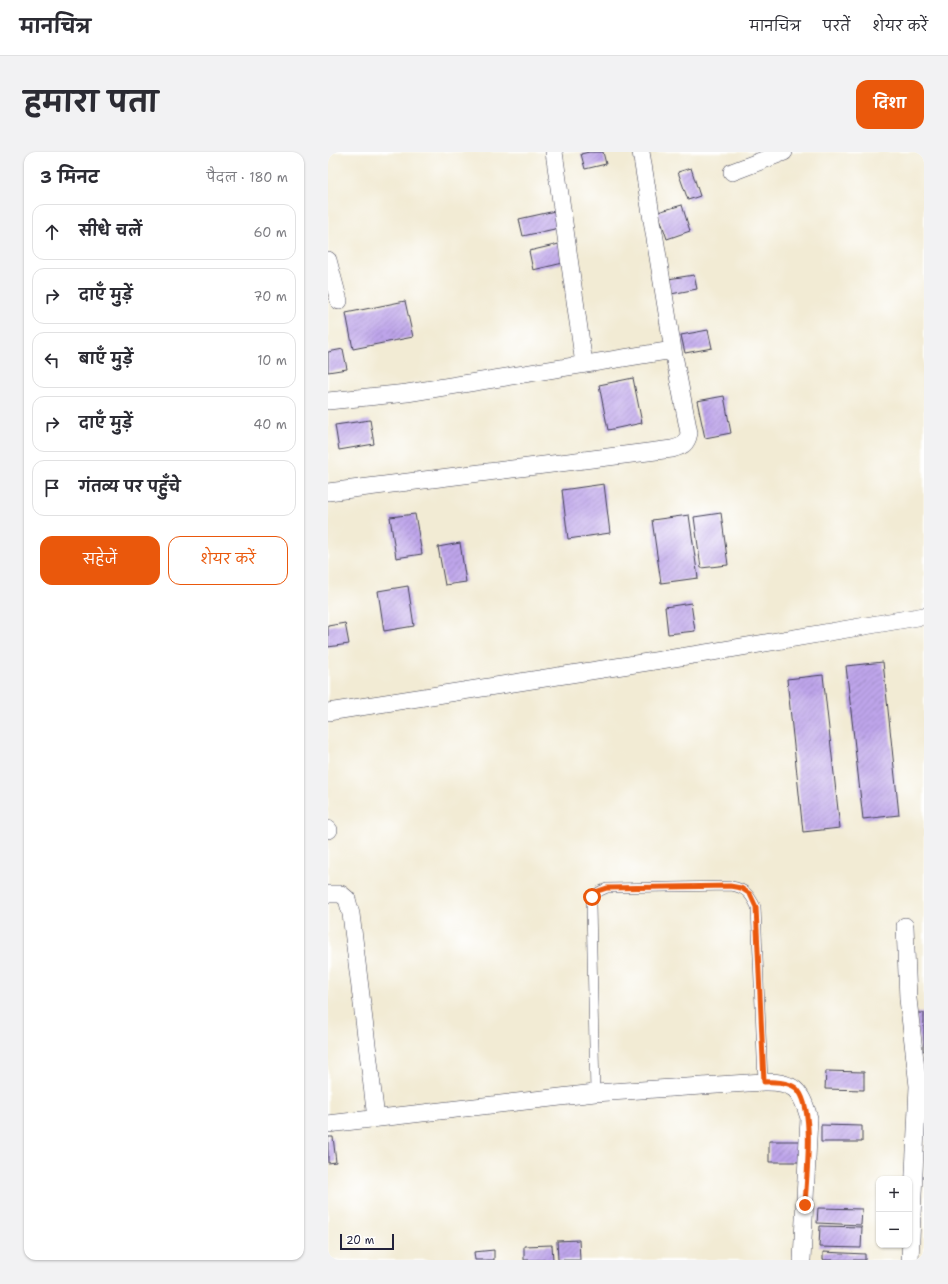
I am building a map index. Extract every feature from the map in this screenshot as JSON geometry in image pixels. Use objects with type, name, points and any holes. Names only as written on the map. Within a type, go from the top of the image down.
[{"type":"street","points":[[554,152],[584,364]]},
{"type":"street","points":[[328,492],[672,449],[683,446],[688,441],[689,433],[673,350],[641,152]]},
{"type":"street","points":[[732,172],[784,152]]},
{"type":"street","points":[[328,260],[339,301]]},
{"type":"street","points":[[328,400],[407,393],[673,350]]},
{"type":"street","points":[[328,712],[712,652],[924,616]]},
{"type":"street","points":[[328,894],[341,894],[347,900],[352,914],[376,1118]]},
{"type":"street","points":[[905,926],[908,999],[918,1086],[910,1260]]},
{"type":"street","points":[[328,1124],[595,1094],[764,1082],[784,1083],[796,1088],[804,1098],[809,1118],[802,1260]]},
{"type":"lane","points":[[595,1094],[591,906],[592,897],[598,891],[607,888],[730,886],[741,888],[750,894],[756,907],[764,1082]]},
{"type":"building","points":[[589,152],[603,152],[606,164],[585,169],[581,154]]},
{"type":"building","points":[[691,168],[700,196],[688,200],[678,172]]},
{"type":"building","points":[[682,205],[690,231],[667,239],[658,212]]},
{"type":"building","points":[[555,211],[559,228],[523,236],[519,219]]},
{"type":"building","points":[[559,244],[563,263],[533,270],[529,251]]},
{"type":"building","points":[[694,275],[697,289],[671,294],[668,279]]},
{"type":"building","points":[[405,301],[413,337],[353,349],[346,313]]},
{"type":"building","points":[[708,330],[712,348],[685,353],[681,335]]},
{"type":"building","points":[[343,349],[347,369],[328,372],[328,352]]},
{"type":"building","points":[[633,378],[642,423],[608,430],[599,385]]},
{"type":"building","points":[[724,396],[731,433],[705,438],[697,401]]},
{"type":"building","points":[[370,420],[374,444],[339,450],[335,425]]},
{"type":"building","points":[[604,484],[610,533],[568,539],[562,490]]},
{"type":"building","points":[[721,513],[728,565],[701,568],[694,517]]},
{"type":"building","points":[[415,514],[422,554],[396,558],[390,517]]},
{"type":"building","points":[[689,515],[698,578],[661,583],[652,520]]},
{"type":"building","points":[[460,543],[466,582],[445,585],[438,547]]},
{"type":"building","points":[[408,586],[414,626],[384,631],[378,591]]},
{"type":"building","points":[[691,603],[695,631],[668,634],[665,607]]},
{"type":"building","points":[[345,623],[349,644],[328,647],[328,626]]},
{"type":"building","points":[[883,662],[899,815],[863,819],[846,666]]},
{"type":"building","points":[[823,675],[840,828],[803,832],[787,679]]},
{"type":"building","points":[[916,1013],[924,1013],[924,1051],[920,1050]]},
{"type":"building","points":[[826,1071],[864,1072],[864,1090],[825,1089]]},
{"type":"building","points":[[821,1125],[862,1126],[862,1142],[821,1142]]},
{"type":"building","points":[[328,1137],[333,1137],[336,1162],[328,1163]]},
{"type":"building","points":[[769,1141],[800,1141],[799,1162],[769,1162]]},
{"type":"building","points":[[818,1208],[862,1209],[861,1225],[817,1223]]},
{"type":"building","points":[[820,1226],[862,1227],[861,1248],[819,1247]]},
{"type":"building","points":[[579,1240],[580,1260],[558,1260],[557,1241]]},
{"type":"building","points":[[552,1245],[553,1260],[524,1260],[524,1246]]},
{"type":"building","points":[[494,1250],[494,1260],[475,1260],[474,1252]]},
{"type":"building","points":[[823,1252],[865,1254],[865,1260],[823,1260]]},
{"type":"route","points":[[592,897],[598,891],[607,888],[681,886],[730,886],[741,888],[750,894],[756,907],[764,1082],[784,1083],[796,1088],[804,1098],[809,1118],[805,1205]]}]
